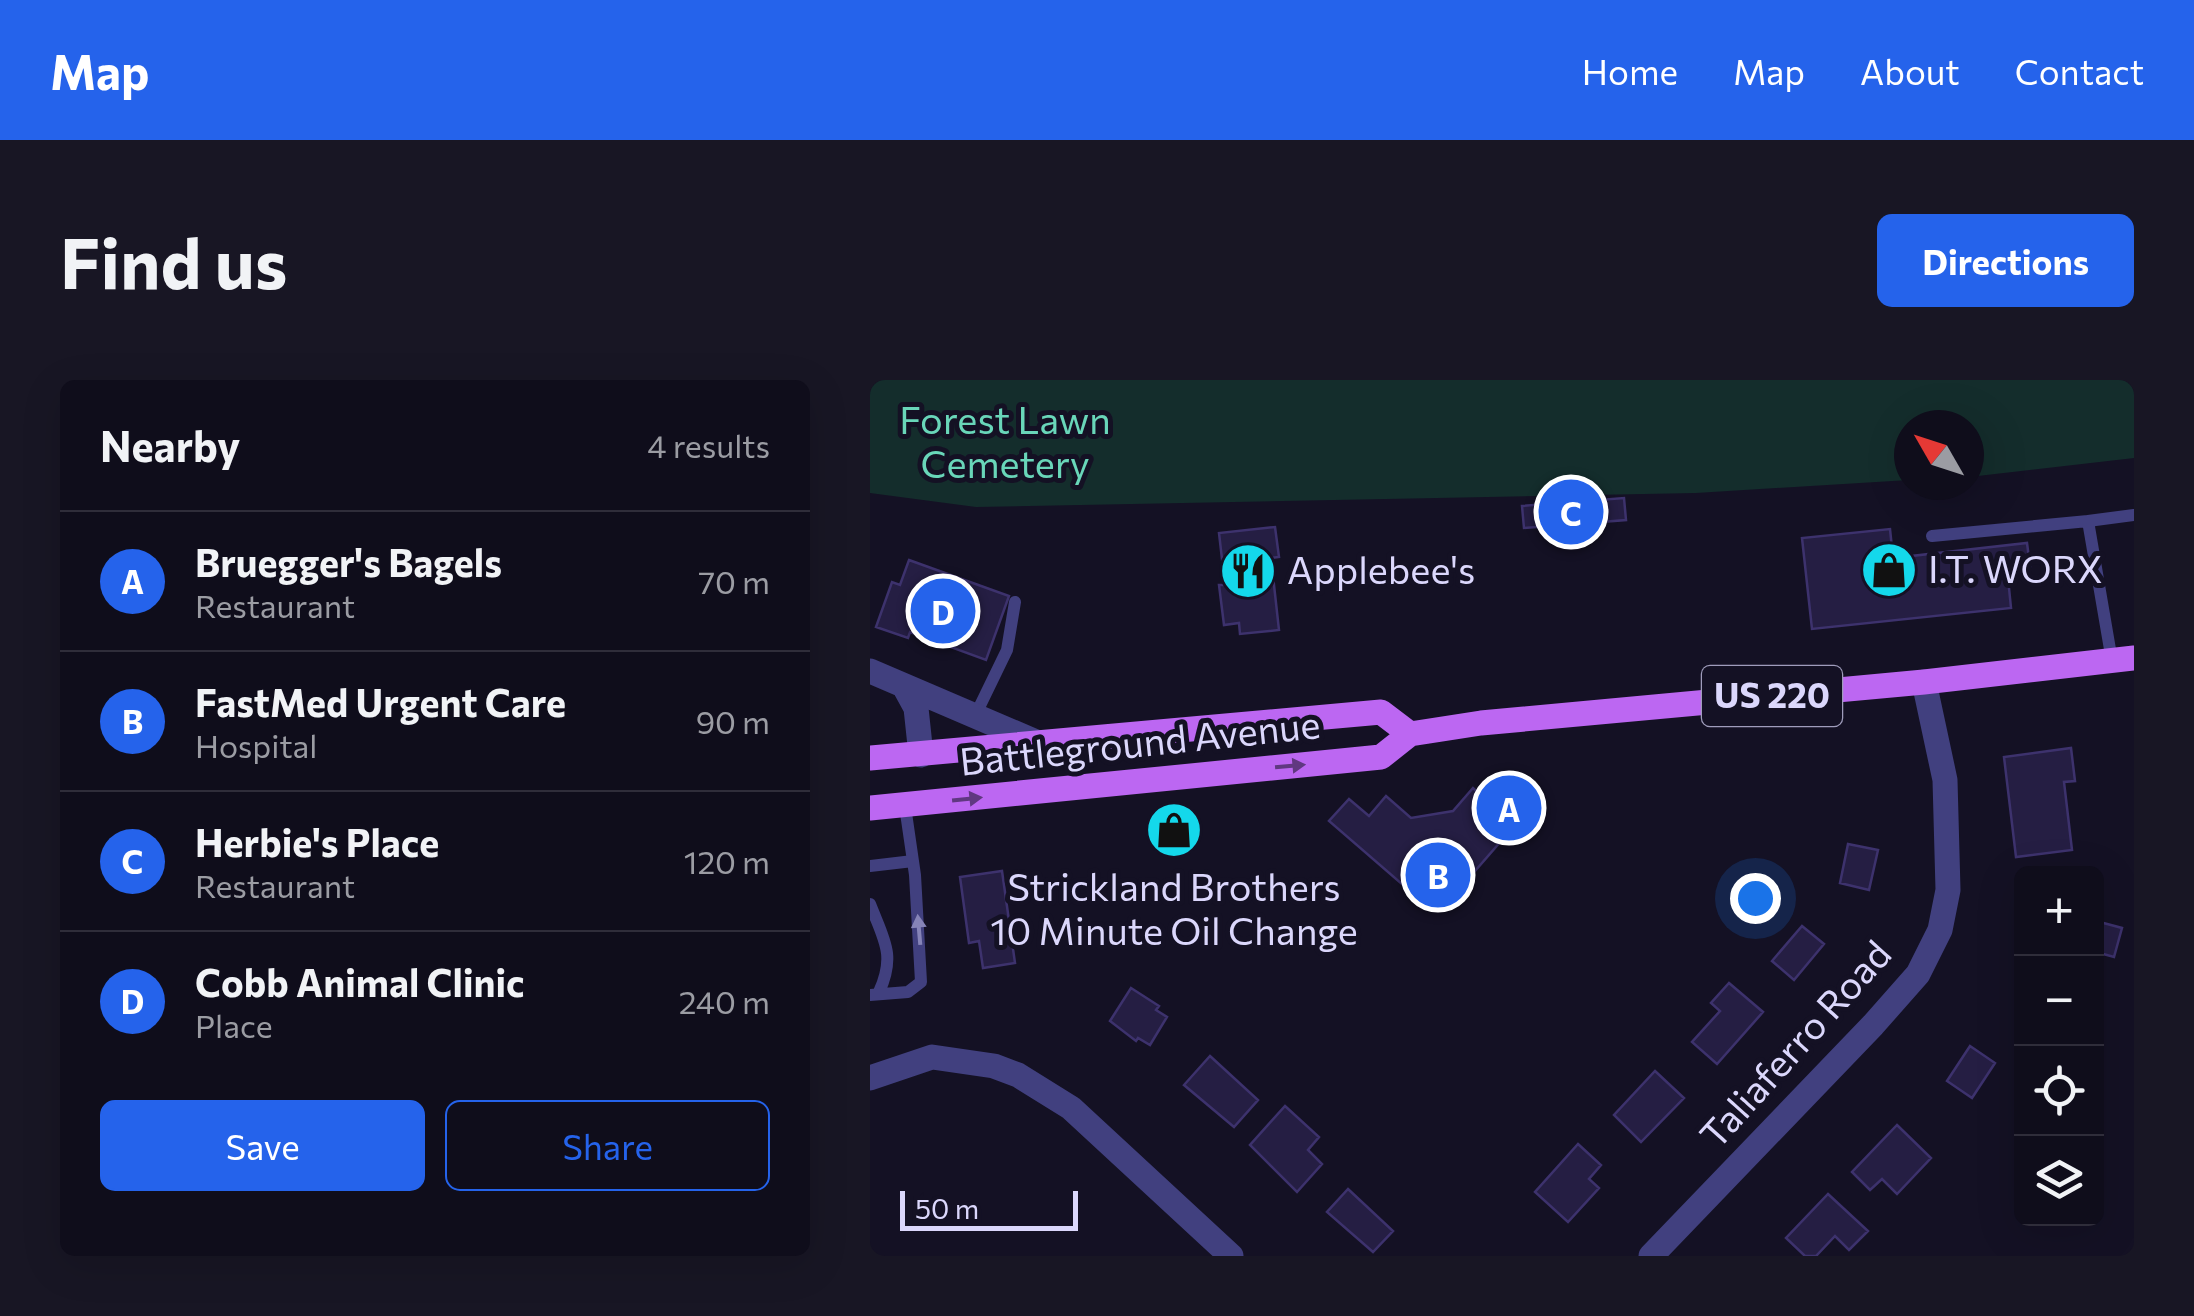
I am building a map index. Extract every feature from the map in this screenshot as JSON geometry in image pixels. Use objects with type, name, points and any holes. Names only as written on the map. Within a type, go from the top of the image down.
[{"type":"main road","name":"Battleground Avenue","points":[[870,808],[1381,758],[1410,734],[1481,723],[2123,660]]},
{"type":"main road","name":"Battleground Avenue","points":[[870,758],[1381,712],[1410,734]]},
{"type":"street","points":[[870,671],[1036,742]]},
{"type":"street","name":"Taliaferro Road","points":[[1651,1256],[1873,1025],[1918,974],[1940,930],[1948,890],[1945,780],[1924,682]]},
{"type":"street","points":[[904,686],[916,708],[921,755]]},
{"type":"street","points":[[870,1078],[932,1058],[994,1066],[1018,1075],[1072,1108],[1231,1256]]},
{"type":"lane","points":[[1932,536],[2134,515]]},
{"type":"lane","points":[[2088,521],[2123,660]]},
{"type":"lane","points":[[976,716],[1007,650],[1015,602]]},
{"type":"lane","points":[[874,994],[908,992],[922,982],[905,806]]},
{"type":"lane","points":[[870,866],[913,861]]},
{"type":"lane","points":[[870,904],[889,952],[889,971],[874,994]]},
{"type":"green space","name":"Forest Lawn Cemetery","points":[[870,380],[2134,380],[2134,458],[1984,475],[1984,410],[1894,410],[1894,481],[1696,493],[976,507],[870,493]]},
{"type":"building","points":[[1624,498],[1626,520],[1524,528],[1522,506]]},
{"type":"building","name":"Applebee's","points":[[1275,527],[1279,557],[1271,558],[1279,630],[1240,634],[1239,623],[1224,625],[1219,585],[1225,585],[1219,533]]},
{"type":"building","points":[[1890,529],[1893,558],[2027,543],[2030,566],[2007,568],[2011,608],[1812,629],[1802,538]]},
{"type":"building","points":[[909,560],[1009,596],[986,660],[910,632],[908,638],[876,627],[892,582],[900,585]]},
{"type":"building","points":[[2071,748],[2075,781],[2064,782],[2072,850],[2016,857],[2004,757]]},
{"type":"building","points":[[1512,782],[1535,802],[1448,902],[1425,904],[1329,821],[1349,799],[1369,816],[1386,796],[1411,818],[1453,811],[1473,788],[1492,805]]},
{"type":"building","points":[[1848,844],[1878,850],[1869,890],[1840,883]]},
{"type":"building","points":[[1002,871],[1015,963],[983,968],[979,941],[969,943],[960,877]]},
{"type":"building","points":[[2104,923],[2122,928],[2114,957],[2104,954]]},
{"type":"building","points":[[1802,926],[1824,944],[1794,980],[1772,961]]},
{"type":"building","points":[[1729,983],[1763,1012],[1717,1064],[1692,1042],[1720,1011],[1711,1003]]},
{"type":"building","points":[[1131,988],[1159,1006],[1156,1010],[1167,1017],[1150,1045],[1138,1038],[1136,1041],[1110,1021]]},
{"type":"building","points":[[1970,1046],[1995,1063],[1972,1098],[1947,1081]]},
{"type":"building","points":[[1210,1056],[1258,1100],[1234,1127],[1184,1085]]},
{"type":"building","points":[[1655,1071],[1684,1098],[1641,1142],[1614,1115]]},
{"type":"building","points":[[1285,1106],[1319,1137],[1308,1150],[1322,1164],[1297,1192],[1250,1145]]},
{"type":"building","points":[[1897,1125],[1931,1158],[1897,1194],[1882,1179],[1870,1190],[1852,1172]]},
{"type":"building","points":[[1578,1144],[1601,1165],[1589,1179],[1599,1188],[1568,1222],[1535,1192]]},
{"type":"building","points":[[1348,1189],[1393,1231],[1373,1252],[1327,1212]]},
{"type":"building","points":[[1828,1194],[1868,1231],[1849,1250],[1835,1236],[1816,1256],[1805,1256],[1786,1238]]},
{"type":"place","name":"Herbie's Place","points":[[1571,512]]},
{"type":"place","name":"I.T. WORX","points":[[1889,570]]},
{"type":"place","name":"Applebee's","points":[[1248,571]]},
{"type":"place","name":"Cobb Animal Clinic","points":[[943,611]]},
{"type":"place","name":"Bruegger's Bagels","points":[[1509,808]]},
{"type":"place","name":"Strickland Brothers 10 Minute Oil Change","points":[[1174,830]]},
{"type":"place","name":"FastMed Urgent Care","points":[[1438,875]]}]
